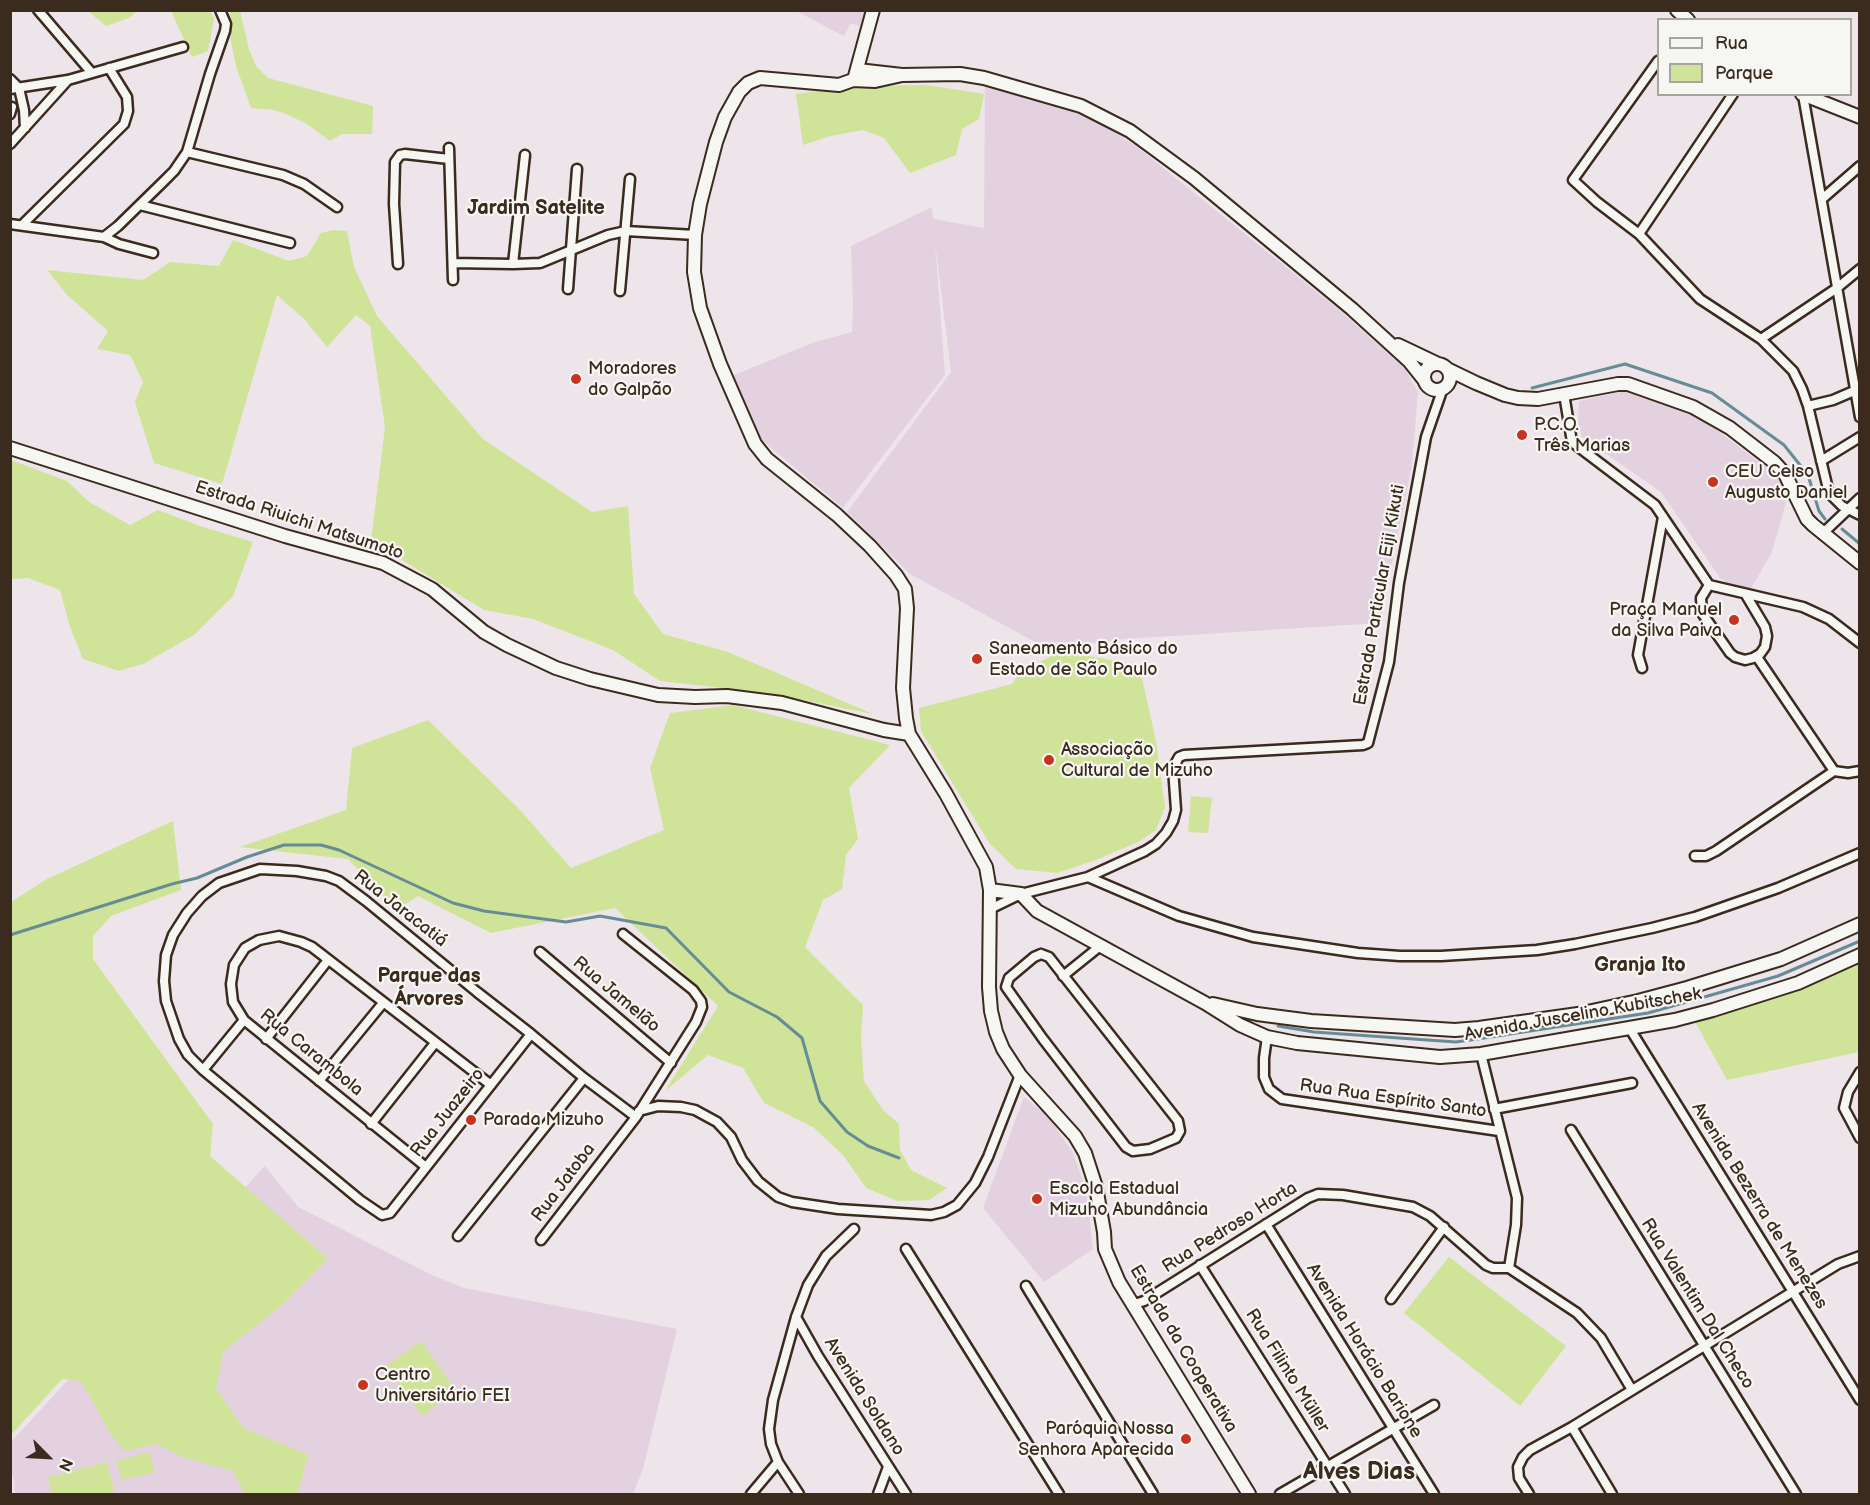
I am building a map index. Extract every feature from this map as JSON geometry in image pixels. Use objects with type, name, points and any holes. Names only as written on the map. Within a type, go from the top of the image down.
[{"type":"street","points":[[38,10],[91,72]]},
{"type":"street","points":[[104,237],[174,171],[187,152],[225,31],[220,10]]},
{"type":"street","points":[[873,10],[856,75],[845,84],[760,78],[748,83],[739,92],[725,117],[716,142],[700,204],[695,235],[694,272],[700,308],[720,364],[755,444],[767,459],[837,515],[870,546],[896,575],[905,589],[907,608],[903,688],[909,734],[981,855],[990,890],[1021,894]]},
{"type":"street","points":[[15,89],[68,80],[183,47]]},
{"type":"street","points":[[1657,64],[1573,180],[1597,202],[1639,234],[1700,299],[1761,339],[1793,371],[1808,406],[1829,493],[1838,503],[1860,516]]},
{"type":"street","points":[[22,225],[124,124],[128,111],[127,97],[110,68]]},
{"type":"street","points":[[856,75],[960,74],[984,78],[1081,106],[1114,122],[1153,145],[1194,178],[1384,338],[1416,368],[1432,389],[1469,380]]},
{"type":"street","points":[[10,79],[24,110],[25,128]]},
{"type":"street","points":[[10,144],[68,80]]},
{"type":"street","points":[[1639,234],[1732,96]]},
{"type":"street","points":[[1802,96],[1857,388],[1860,417]]},
{"type":"street","points":[[1805,96],[1860,117]]},
{"type":"street","points":[[450,148],[453,280]]},
{"type":"street","points":[[187,152],[283,175],[304,184],[337,207]]},
{"type":"street","points":[[398,264],[394,204],[395,162],[400,155],[405,154],[449,159]]},
{"type":"street","points":[[513,264],[525,155]]},
{"type":"street","points":[[1822,199],[1860,165]]},
{"type":"street","points":[[568,289],[577,169]]},
{"type":"street","points":[[620,291],[630,180]]},
{"type":"street","points":[[140,205],[290,243]]},
{"type":"street","points":[[10,224],[104,237],[119,244],[153,253]]},
{"type":"street","points":[[453,263],[540,262],[608,235],[626,231],[695,235]]},
{"type":"street","points":[[1761,339],[1837,288],[1860,269]]},
{"type":"street","points":[[1384,338],[1505,395],[1538,399],[1628,384],[1663,395],[1706,413],[1750,443],[1779,468],[1791,484],[1807,519],[1822,534],[1860,563]]},
{"type":"street","points":[[1425,381],[1431,366],[1443,367]]},
{"type":"street","points":[[1443,367],[1450,378],[1445,386]]},
{"type":"street","name":"Estrada Particular Eiji Kikuti","points":[[1088,877],[1145,851],[1166,833],[1176,810],[1173,768],[1184,755],[1368,743],[1389,662],[1399,583],[1426,437],[1434,410],[1445,386]]},
{"type":"street","points":[[1808,406],[1833,400],[1857,388]]},
{"type":"street","points":[[1564,394],[1570,439],[1574,445],[1649,499],[1709,585],[1746,595],[1791,603],[1816,612],[1860,643]]},
{"type":"street","points":[[1821,461],[1860,437]]},
{"type":"street","name":"Estrada Riuichi Matsumoto","points":[[10,448],[285,536],[383,563],[432,589],[484,632],[507,645],[556,668],[590,679],[658,695],[695,698],[727,696],[782,703],[884,730],[909,734]]},
{"type":"street","points":[[1822,534],[1860,498]]},
{"type":"street","points":[[1642,668],[1638,655],[1663,517]]},
{"type":"street","points":[[1659,546],[1672,531]]},
{"type":"street","points":[[1709,585],[1704,591],[1700,606],[1702,613],[1730,653],[1741,660],[1757,657],[1765,647],[1767,636],[1765,627],[1746,595]]},
{"type":"street","points":[[1757,657],[1834,771]]},
{"type":"street","points":[[1695,856],[1706,856],[1716,851],[1834,771],[1848,773],[1860,771]]},
{"type":"street","points":[[990,909],[1021,894],[1088,877],[1179,916],[1253,938],[1358,953],[1400,956],[1537,950],[1652,928],[1695,916],[1778,888],[1860,853]]},
{"type":"street","name":"Rua Jaracatiá","points":[[386,1214],[360,1200],[203,1070],[188,1055],[179,1039],[164,981],[166,955],[173,935],[202,896],[219,883],[260,869],[315,873],[339,881],[584,1077],[638,1114]]},
{"type":"street","name":"Estrada da Cooperativa","points":[[990,890],[988,943],[991,1011],[1003,1050],[1020,1076],[1075,1136],[1085,1153],[1096,1187],[1105,1249],[1119,1282],[1249,1494]]},
{"type":"street","name":"Avenida Juscelino Kubitschek","points":[[1021,894],[1037,911],[1240,1025],[1267,1037],[1297,1043],[1440,1057],[1481,1054],[1675,1020],[1798,983],[1860,955]]},
{"type":"street","name":"Avenida Juscelino Kubitschek","points":[[1204,1003],[1311,1021],[1455,1030],[1523,1023],[1638,1002],[1687,988],[1781,959],[1860,924]]},
{"type":"street","name":"Rua Jatoba","points":[[541,1240],[638,1114],[671,1063],[702,1007],[699,997],[623,934]]},
{"type":"street","name":"Rua Carambola","points":[[426,1167],[244,1020],[234,1002],[231,984],[234,965],[245,948],[268,937],[290,938],[312,947],[491,1085]]},
{"type":"street","points":[[1063,976],[1099,947]]},
{"type":"street","name":"Rua Jamelão","points":[[540,952],[671,1063]]},
{"type":"street","points":[[1041,954],[1049,957],[1063,976],[1171,1112],[1180,1127],[1176,1138],[1150,1149],[1133,1150],[1126,1147],[1006,987],[1009,978],[1041,954]]},
{"type":"street","points":[[266,1039],[328,960]]},
{"type":"street","points":[[319,1081],[383,1003]]},
{"type":"street","points":[[1267,1037],[1264,1028],[1267,1021],[1278,1016]]},
{"type":"street","points":[[203,1070],[244,1020]]},
{"type":"street","name":"Avenida Bezerra de Menezes","points":[[1630,1029],[1860,1400]]},
{"type":"street","name":"Rua Juazeiro","points":[[386,1214],[531,1035]]},
{"type":"street","name":"Rua Rua Espírito Santo","points":[[1267,1037],[1264,1077],[1269,1089],[1282,1099],[1499,1131]]},
{"type":"street","points":[[371,1124],[435,1043]]},
{"type":"street","points":[[1481,1054],[1516,1198],[1516,1225],[1509,1268]]},
{"type":"street","points":[[1860,1072],[1848,1092],[1844,1108],[1860,1138]]},
{"type":"street","points":[[638,1114],[658,1106],[681,1107],[695,1110],[717,1122],[731,1137],[742,1160],[758,1180],[778,1197],[792,1202],[838,1209],[931,1215],[944,1212],[957,1205],[975,1183],[988,1157],[1020,1076]]},
{"type":"street","points":[[458,1236],[584,1077]]},
{"type":"street","points":[[1494,1109],[1632,1083]]},
{"type":"street","name":"Rua Valentim Dal Checo","points":[[1571,1130],[1796,1494]]},
{"type":"street","name":"Rua Pedroso Horta","points":[[1132,1305],[1318,1194],[1413,1207],[1423,1211],[1444,1227],[1486,1265],[1493,1268],[1509,1268],[1564,1303],[1589,1324],[1601,1338],[1632,1390]]},
{"type":"street","name":"Avenida Horácio Barione","points":[[1266,1224],[1434,1494]]},
{"type":"street","points":[[1391,1299],[1444,1227]]},
{"type":"street","points":[[799,1494],[778,1462],[771,1444],[770,1415],[796,1317],[808,1285],[826,1256],[854,1229]]},
{"type":"street","points":[[906,1249],[1059,1494]]},
{"type":"street","points":[[1529,1494],[1519,1478],[1518,1467],[1530,1450],[1572,1427],[1838,1264],[1860,1256]]},
{"type":"street","name":"Rua Filinto Müller","points":[[1200,1265],[1345,1494]]},
{"type":"street","points":[[1026,1286],[1153,1494]]},
{"type":"street","name":"Avenida Soldano","points":[[796,1317],[906,1494]]},
{"type":"street","points":[[1280,1494],[1434,1405]]},
{"type":"street","points":[[1572,1427],[1612,1494]]},
{"type":"street","points":[[751,1494],[778,1462]]},
{"type":"street","points":[[878,1494],[888,1467]]},
{"type":"shaded area","points":[[796,11],[866,11],[862,27],[851,23],[844,36]]},
{"type":"shaded area","points":[[985,86],[1071,111],[1106,127],[1136,146],[1338,309],[1405,369],[1418,392],[1412,465],[1380,623],[1125,639],[1048,649],[910,574],[847,512],[951,372],[935,242],[945,375],[843,508],[763,441],[751,424],[734,375],[815,342],[852,332],[851,246],[932,207],[933,219],[984,228]]},
{"type":"shaded area","name":"CEU Celso Augusto Daniel","points":[[1624,391],[1700,418],[1773,472],[1788,495],[1772,552],[1750,590],[1730,584],[1720,578],[1661,492],[1582,437],[1578,423],[1579,401]]},
{"type":"shaded area","name":"Escola Estadual Mizuho Abundância","points":[[1024,1097],[1047,1115],[1072,1151],[1086,1189],[1093,1249],[1044,1282],[983,1208]]},
{"type":"shaded area","name":"Centro Universitário FEI","points":[[265,1166],[298,1207],[432,1275],[464,1288],[677,1329],[643,1469],[633,1494],[15,1494],[11,1470],[11,1442]]},
{"type":"green space","points":[[88,11],[137,11],[129,18],[106,26]]},
{"type":"green space","points":[[171,11],[210,11],[214,18],[208,51],[192,57]]},
{"type":"green space","points":[[230,11],[240,11],[249,49],[256,66],[268,78],[373,106],[372,134],[342,134],[330,141],[307,124],[286,114],[251,108],[236,66],[231,42]]},
{"type":"green space","points":[[927,85],[984,94],[979,119],[962,129],[956,155],[910,173],[884,138],[863,130],[831,136],[803,145],[796,94],[859,86]]},
{"type":"green space","points":[[333,230],[347,231],[354,267],[377,316],[483,439],[592,512],[628,506],[634,594],[663,634],[728,652],[873,714],[767,693],[660,681],[613,650],[533,619],[484,610],[371,541],[385,427],[370,326],[356,315],[327,347],[305,320],[277,295],[222,484],[154,463],[135,402],[143,382],[130,355],[97,349],[108,331],[67,295],[47,270],[143,280],[170,262],[219,266],[233,240],[289,261],[307,256],[321,233]]},
{"type":"green space","points":[[11,460],[67,481],[89,502],[130,525],[158,510],[253,542],[233,596],[194,635],[143,664],[119,671],[83,659],[70,627],[60,590],[28,578],[11,579]]},
{"type":"green space","name":"Associação Cultural de Mizuho","points":[[1061,651],[1139,665],[1156,741],[1165,807],[1156,830],[1140,841],[1096,860],[1057,873],[1016,869],[990,844],[921,731],[919,708],[1012,684],[1019,673]]},
{"type":"green space","points":[[733,705],[890,745],[849,788],[858,839],[846,855],[842,889],[823,900],[805,947],[863,1005],[861,1038],[864,1081],[883,1110],[899,1124],[900,1150],[911,1170],[947,1188],[929,1200],[897,1201],[866,1188],[843,1155],[813,1127],[764,1103],[743,1068],[708,1055],[665,1091],[718,1006],[615,908],[491,933],[418,896],[396,910],[348,859],[240,847],[346,810],[352,748],[428,720],[520,810],[571,868],[664,830],[650,768],[670,713]]},
{"type":"green space","points":[[1191,796],[1212,798],[1208,833],[1188,832]]},
{"type":"green space","points":[[173,821],[181,890],[111,916],[93,936],[93,959],[213,1124],[210,1156],[328,1259],[284,1303],[223,1352],[216,1389],[244,1428],[308,1455],[298,1494],[245,1494],[233,1471],[185,1458],[156,1444],[125,1451],[111,1435],[81,1381],[62,1379],[11,1435],[11,902],[47,879]]},
{"type":"green space","points":[[1859,961],[1859,1052],[1727,1080],[1694,1020],[1732,1011],[1780,995]]},
{"type":"green space","points":[[1449,1257],[1566,1346],[1520,1406],[1404,1313]]},
{"type":"green space","points":[[421,1341],[456,1391],[422,1416],[386,1366]]},
{"type":"green space","points":[[149,1452],[155,1472],[122,1480],[116,1461]]},
{"type":"green space","points":[[107,1462],[115,1492],[52,1494],[48,1477]]},
{"type":"waterway","points":[[1532,388],[1625,364],[1712,393],[1784,445],[1808,475],[1819,511],[1825,519]]},
{"type":"waterway","points":[[1842,529],[1860,544]]},
{"type":"waterway","points":[[10,935],[197,878],[247,857],[284,845],[321,845],[339,850],[453,903],[484,911],[566,922],[600,916],[666,928],[729,992],[777,1017],[802,1038],[820,1101],[847,1132],[868,1146],[899,1158]]},
{"type":"waterway","points":[[1278,1026],[1314,1032],[1456,1042],[1484,1038],[1648,1013],[1778,976],[1860,941]]},
{"type":"place","name":"Moradores do Galpão","points":[[576,379]]},
{"type":"place","name":"P.C.O. Três Marias","points":[[1522,435]]},
{"type":"place","name":"CEU Celso Augusto Daniel","points":[[1713,482]]},
{"type":"place","name":"Praça Manuel da Silva Paiva","points":[[1734,620]]},
{"type":"place","name":"Saneamento Básico do Estado de São Paulo","points":[[977,659]]},
{"type":"place","name":"Associação Cultural de Mizuho","points":[[1049,760]]},
{"type":"place","name":"Parada Mizuho","points":[[471,1120]]},
{"type":"place","name":"Escola Estadual Mizuho Abundância","points":[[1037,1199]]},
{"type":"place","name":"Centro Universitário FEI","points":[[363,1385]]},
{"type":"place","name":"Paróquia Nossa Senhora Aparecida","points":[[1186,1439]]},
{"type":"district","name":"Jardim Satelite","points":[[536,209]]},
{"type":"district","name":"Granja Ito","points":[[1640,966]]},
{"type":"district","name":"Parque das Árvores","points":[[429,988]]},
{"type":"district","name":"Alves Dias","points":[[1359,1473]]}]
